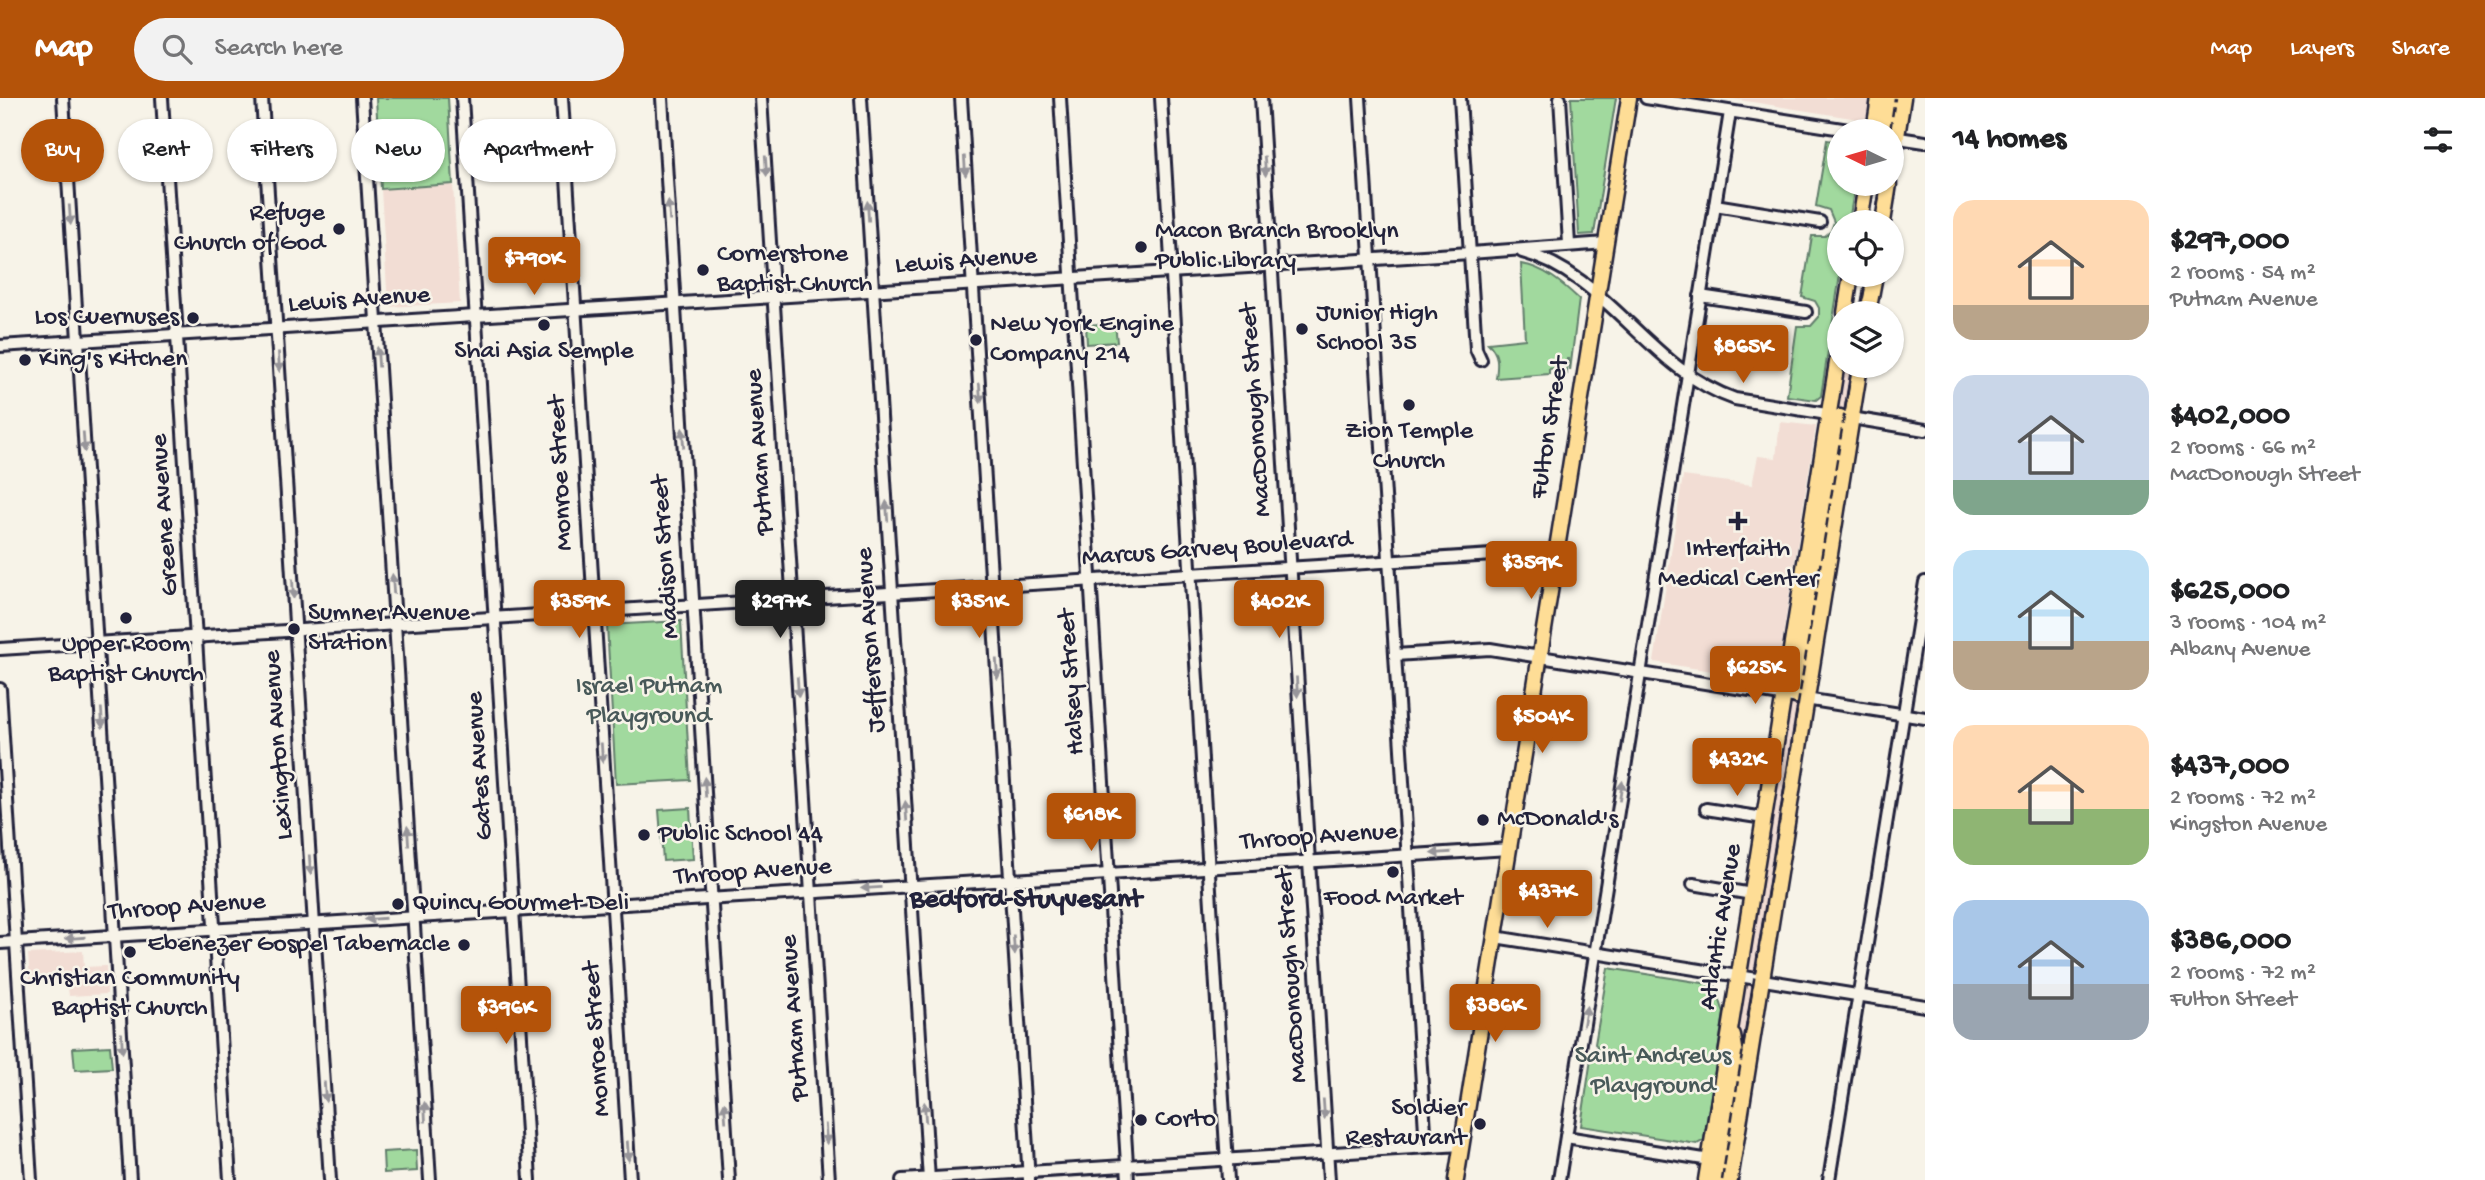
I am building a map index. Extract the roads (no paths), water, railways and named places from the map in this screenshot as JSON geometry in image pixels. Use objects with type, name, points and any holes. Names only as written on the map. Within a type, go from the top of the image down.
[{"type":"main road","name":"Fulton Street","points":[[1456,1180],[1629,98]]},
{"type":"main road","points":[[1876,119],[1880,98]]},
{"type":"main road","points":[[1892,98],[1892,119]]},
{"type":"main road","points":[[1897,119],[1903,98]]},
{"type":"main road","name":"Atlantic Avenue","points":[[1706,1180],[1764,818],[1796,696],[1834,529],[1839,378]]},
{"type":"main road","name":"Atlantic Avenue","points":[[1730,1180],[1762,980],[1825,437],[1840,417],[1855,378]]},
{"type":"main road","points":[[1796,696],[1840,417]]},
{"type":"main road","points":[[1825,437],[1832,471]]},
{"type":"main road","points":[[1826,506],[1834,529]]},
{"type":"main road","points":[[1718,1180],[1737,1061],[1731,1025]]},
{"type":"street","points":[[63,98],[130,1180]]},
{"type":"street","name":"Greene Avenue","points":[[162,98],[230,1180]]},
{"type":"street","name":"Lexington Avenue","points":[[262,98],[330,1180]]},
{"type":"street","points":[[362,98],[430,1180]]},
{"type":"street","name":"Gates Avenue","points":[[461,98],[530,1180]]},
{"type":"street","name":"Monroe Street","points":[[562,98],[630,1180]]},
{"type":"street","name":"Madison Street","points":[[662,98],[729,1180]]},
{"type":"street","name":"Putnam Avenue","points":[[761,98],[829,1180]]},
{"type":"street","name":"Jefferson Avenue","points":[[861,98],[929,1179]]},
{"type":"street","points":[[961,98],[1029,1176]]},
{"type":"street","name":"Halsey Street","points":[[1060,98],[1128,1180]]},
{"type":"street","points":[[1161,98],[1228,1180]]},
{"type":"street","name":"MacDonough Street","points":[[1261,98],[1329,1180]]},
{"type":"street","points":[[1360,98],[1426,1147]]},
{"type":"street","points":[[1460,98],[1476,349],[1481,360]]},
{"type":"street","points":[[1560,98],[1569,244]]},
{"type":"street","points":[[1646,98],[1827,127]]},
{"type":"street","points":[[1559,1180],[1730,111]]},
{"type":"street","points":[[1904,138],[1925,142]]},
{"type":"street","points":[[1715,205],[1820,222]]},
{"type":"street","name":"Lewis Avenue","points":[[0,346],[1606,243]]},
{"type":"street","name":"Lewis Avenue","points":[[1516,250],[1546,259],[1576,276],[1687,376],[1715,392],[1735,399],[1925,430]]},
{"type":"street","points":[[1700,296],[1806,312]]},
{"type":"street","name":"Marcus Garvey Boulevard","points":[[0,649],[1556,551]]},
{"type":"street","points":[[1829,1180],[1925,582]]},
{"type":"street","points":[[1395,655],[1490,649],[1925,718]]},
{"type":"street","points":[[0,689],[31,1180]]},
{"type":"street","points":[[1706,809],[1764,818]]},
{"type":"street","name":"Throop Avenue","points":[[0,943],[1509,849]]},
{"type":"street","points":[[1693,884],[1752,894]]},
{"type":"street","points":[[1494,937],[1925,1006]]},
{"type":"street","points":[[1566,1137],[1710,1160]]},
{"type":"street","points":[[902,1180],[1029,1176],[1127,1166],[1461,1145]]},
{"type":"railway","points":[[1892,119],[1895,98]]},
{"type":"railway","points":[[1877,210],[1879,196]]},
{"type":"railway","points":[[1862,301],[1865,287]]},
{"type":"railway","points":[[1722,1180],[1850,378]]},
{"type":"place","name":"Refuge Church of God","points":[[339,229]]},
{"type":"place","name":"Macon Branch Brooklyn Public Library","points":[[1141,247]]},
{"type":"place","name":"Cornerstone Baptist Church","points":[[703,270]]},
{"type":"place","name":"Los Cuernuses","points":[[193,318]]},
{"type":"place","name":"Shai Asia Semple","points":[[544,325]]},
{"type":"place","name":"Junior High School 35","points":[[1302,329]]},
{"type":"place","name":"New York Engine Company 214","points":[[976,340]]},
{"type":"place","name":"King's Kitchen","points":[[25,360]]},
{"type":"place","name":"Zion Temple Church","points":[[1409,405]]},
{"type":"place","name":"Interfaith Medical Center","points":[[1738,521]]},
{"type":"place","name":"Upper Room Baptist Church","points":[[126,618]]},
{"type":"place","name":"Sumner Avenue Station","points":[[294,629]]},
{"type":"place","name":"McDonald's","points":[[1483,820]]},
{"type":"place","name":"Public School 44","points":[[644,835]]},
{"type":"place","name":"Food Market","points":[[1393,872]]},
{"type":"place","name":"Quincy Gourmet Deli","points":[[398,904]]},
{"type":"place","name":"Ebenezer Gospel Tabernacle","points":[[464,945]]},
{"type":"place","name":"Christian Community Baptist Church","points":[[130,952]]},
{"type":"place","name":"Corto","points":[[1141,1120]]},
{"type":"place","name":"Soldier Restaurant","points":[[1480,1124]]},
{"type":"district","name":"Bedford-Stuyvesant","points":[[1026,900]]},
{"type":"park label","name":"Israel Putnam Playground","points":[[649,702]]},
{"type":"park label","name":"Saint Andrews Playground","points":[[1653,1072]]}]
